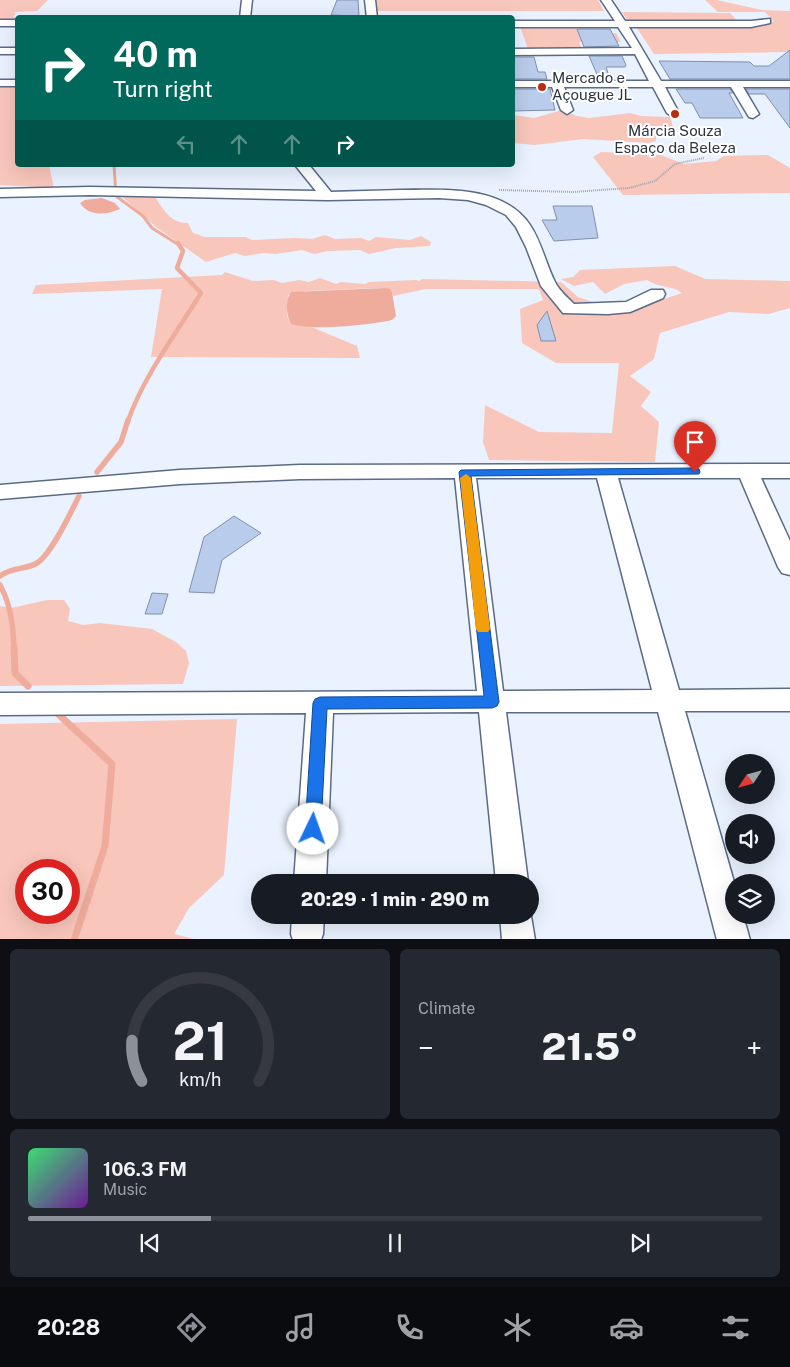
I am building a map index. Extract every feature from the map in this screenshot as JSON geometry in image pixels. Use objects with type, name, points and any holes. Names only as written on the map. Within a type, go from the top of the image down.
[{"type":"street","points":[[245,15],[247,0]]},
{"type":"street","points":[[370,0],[372,15]]},
{"type":"street","points":[[606,0],[639,52],[673,113]]},
{"type":"street","points":[[515,24],[751,24],[766,21]]},
{"type":"street","points":[[0,23],[15,23]]},
{"type":"street","points":[[0,51],[15,51]]},
{"type":"street","points":[[515,52],[639,52]]},
{"type":"street","points":[[0,83],[15,83]]},
{"type":"street","points":[[556,83],[567,110]]},
{"type":"street","points":[[734,83],[753,114]]},
{"type":"street","points":[[515,84],[790,84]]},
{"type":"street","points":[[304,167],[327,196]]},
{"type":"street","points":[[0,193],[98,191],[327,196],[462,195],[491,202],[511,212],[523,226],[534,247],[549,286],[569,309],[608,310],[630,308],[657,294]]},
{"type":"street","points":[[0,492],[180,476],[300,472],[790,472]]},
{"type":"street","points":[[465,472],[511,874]]},
{"type":"street","points":[[606,472],[734,939]]},
{"type":"street","points":[[748,472],[790,567]]},
{"type":"street","points":[[0,704],[790,700]]},
{"type":"street","points":[[310,874],[320,703]]},
{"type":"street","points":[[517,924],[519,939]]},
{"type":"path","points":[[462,195],[476,190],[619,189],[651,183],[660,178],[671,166],[684,161],[704,158]]},
{"type":"shaded area","points":[[0,0],[48,0],[37,11],[13,12],[16,13],[13,17],[15,17],[15,23],[0,23]]},
{"type":"shaded area","points":[[371,0],[598,0],[604,11],[371,11]]},
{"type":"shaded area","points":[[705,0],[717,0],[762,10],[790,11],[790,52],[654,54],[635,25],[762,25],[774,21],[765,12],[718,12]]},
{"type":"shaded area","points":[[622,12],[730,13],[739,23],[630,24]]},
{"type":"shaded area","points":[[520,26],[575,26],[579,33],[616,33],[621,42],[579,42],[582,49],[528,49]]},
{"type":"shaded area","points":[[0,87],[15,87],[15,167],[49,167],[54,188],[0,185]]},
{"type":"shaded area","points":[[562,110],[589,118],[630,113],[641,116],[670,117],[675,132],[656,134],[656,141],[649,143],[583,139],[535,145],[515,143],[515,115],[534,118]]},
{"type":"shaded area","points":[[601,152],[661,155],[684,164],[716,161],[724,156],[768,155],[790,168],[790,193],[623,195],[593,157]]},
{"type":"shaded area","points":[[118,193],[154,195],[172,218],[182,223],[188,223],[193,233],[205,237],[246,237],[252,240],[312,239],[325,235],[335,239],[361,238],[369,241],[376,237],[410,240],[421,236],[431,242],[430,246],[396,248],[369,254],[360,250],[328,251],[314,254],[302,250],[245,256],[235,253],[206,262],[156,227]]},
{"type":"shaded area","points":[[102,198],[115,203],[120,209],[110,213],[98,214],[88,211],[80,203],[85,200]]},
{"type":"shaded area","points":[[675,266],[705,279],[790,281],[790,308],[769,314],[729,312],[660,333],[654,359],[630,376],[651,392],[641,406],[659,422],[655,462],[489,460],[483,442],[485,405],[539,432],[612,433],[619,363],[556,363],[522,343],[520,309],[543,300],[539,289],[426,289],[393,296],[392,292],[385,288],[378,288],[305,291],[288,295],[287,316],[291,324],[309,326],[357,346],[360,358],[151,357],[162,289],[32,294],[36,285],[222,275],[225,272],[253,281],[274,280],[282,283],[299,280],[309,282],[320,278],[336,284],[341,282],[365,284],[369,282],[419,281],[422,279],[561,282],[578,297],[627,314],[643,306],[682,293],[647,280],[624,284],[605,294],[593,282],[574,286],[561,279],[573,277],[580,270]]},
{"type":"shaded area","points":[[390,289],[392,292],[396,316],[392,320],[370,324],[313,327],[291,324],[289,320],[287,303],[291,292]]},
{"type":"shaded area","points":[[47,600],[64,600],[70,609],[68,621],[83,625],[100,623],[152,629],[176,642],[186,651],[189,663],[183,684],[0,686],[0,606],[11,608]]},
{"type":"shaded area","points":[[237,719],[224,875],[189,908],[174,934],[194,939],[0,939],[0,724]]},
{"type":"building","points":[[337,0],[358,0],[359,15],[331,15]]},
{"type":"building","points":[[577,29],[610,29],[619,46],[584,47]]},
{"type":"building","points":[[790,50],[790,79],[670,79],[659,61],[750,62],[754,66],[769,66]]},
{"type":"building","points":[[589,56],[622,56],[626,65],[625,67],[606,67],[610,79],[599,79]]},
{"type":"building","points":[[515,57],[534,57],[538,72],[545,72],[547,79],[515,79]]},
{"type":"building","points":[[515,89],[550,89],[555,110],[515,111]]},
{"type":"building","points":[[676,89],[730,89],[733,93],[729,93],[743,118],[700,118],[692,103],[685,103]]},
{"type":"building","points":[[746,89],[790,89],[790,128],[765,94],[749,94]]},
{"type":"building","points":[[553,206],[592,206],[598,238],[554,241],[542,220],[557,220]]},
{"type":"building","points":[[547,311],[556,341],[541,341],[537,325]]},
{"type":"building","points":[[234,516],[261,533],[222,560],[214,593],[189,592],[204,537]]},
{"type":"building","points":[[152,593],[168,594],[162,614],[145,614]]},
{"type":"waterway","points":[[114,167],[116,196],[143,216],[152,228],[179,245]]},
{"type":"waterway","points":[[128,421],[151,372],[201,293],[177,268],[183,251],[178,243]]},
{"type":"waterway","points":[[97,472],[121,442],[128,420]]},
{"type":"waterway","points":[[0,576],[9,571],[37,563],[42,558],[60,533],[79,496]]},
{"type":"waterway","points":[[0,585],[7,600],[11,616],[14,648]]},
{"type":"waterway","points":[[14,647],[15,673],[28,686]]},
{"type":"waterway","points":[[56,712],[112,764],[105,846],[74,939]]},
{"type":"slow traffic","points":[[466,478],[483,629]]},
{"type":"place","name":"Mercado e Açougue JL","points":[[542,87]]},
{"type":"place","name":"Márcia Souza Espaço da Beleza","points":[[675,114]]},
{"type":"route","points":[[313,829],[320,703],[492,702],[465,472],[695,472]]}]
